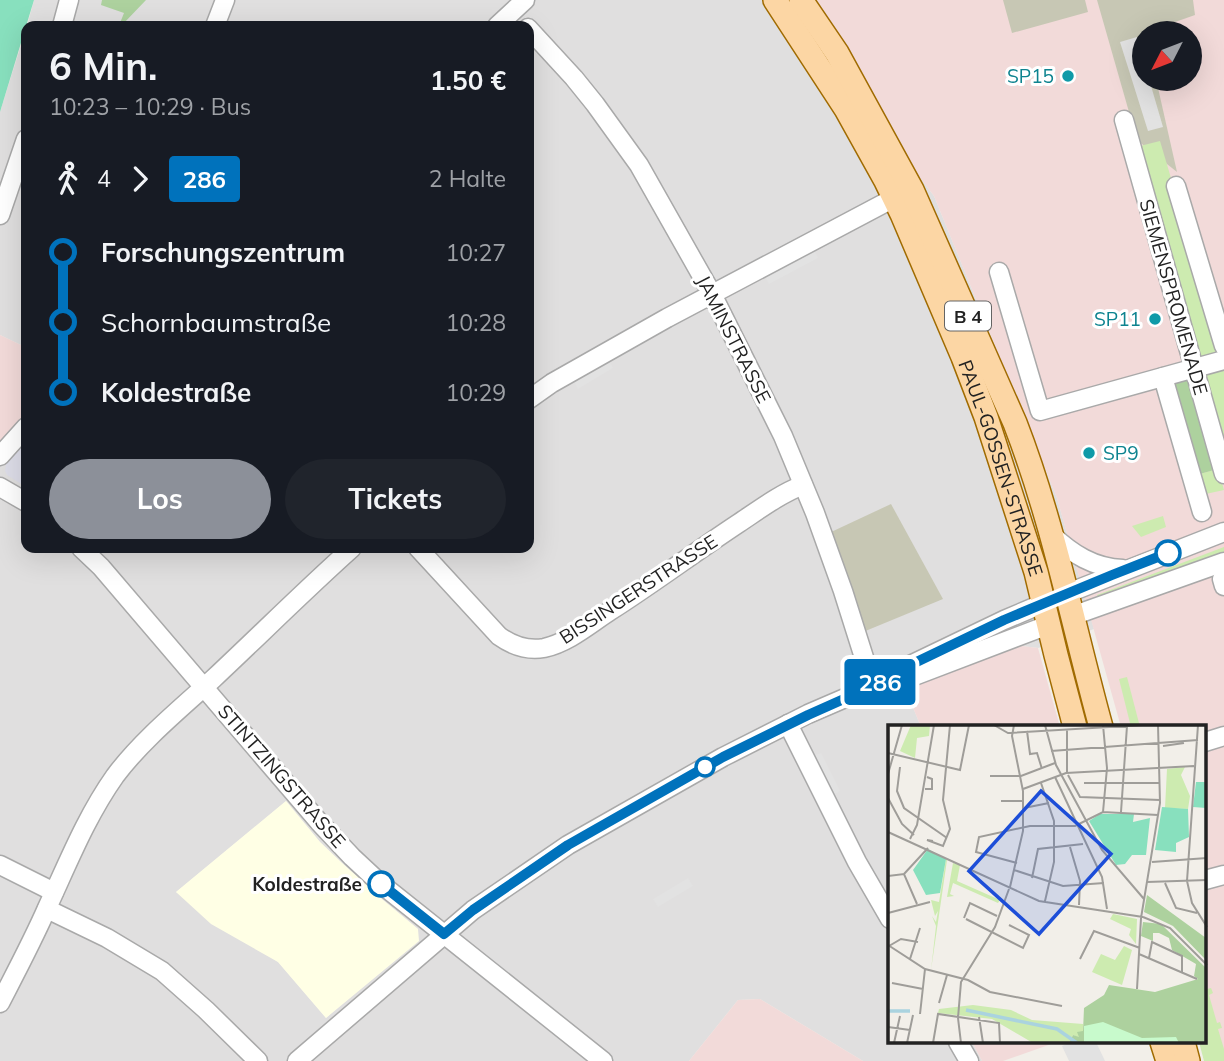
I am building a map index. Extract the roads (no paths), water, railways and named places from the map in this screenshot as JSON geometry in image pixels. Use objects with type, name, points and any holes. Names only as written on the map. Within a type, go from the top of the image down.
[{"type":"main road","name":"PAUL-GOSSEN-STRASSE","points":[[775,0],[846,109],[894,198],[963,357],[986,417],[1036,572],[1074,725]]},
{"type":"main road","name":"PAUL-GOSSEN-STRASSE","points":[[802,0],[837,53],[912,190],[1025,449],[1068,593],[1100,725]]},
{"type":"main road","points":[[986,417],[990,421],[998,421],[1004,416],[1006,404]]},
{"type":"main road","points":[[1046,614],[1068,593]]},
{"type":"main road","points":[[1046,614],[1072,616]]},
{"type":"main road","points":[[1163,1044],[1168,1061]]},
{"type":"main road","points":[[1184,1044],[1188,1061]]},
{"type":"street","points":[[63,21],[69,0]]},
{"type":"street","points":[[217,21],[225,0]]},
{"type":"street","points":[[501,21],[513,4]]},
{"type":"street","name":"JAMINSTRASSE","points":[[513,4],[524,21]]},
{"type":"street","name":"JAMINSTRASSE","points":[[534,34],[601,112],[639,166],[712,294],[778,425],[819,522],[873,686]]},
{"type":"street","name":"SIEMENSPROMENADE","points":[[1124,120],[1224,474]]},
{"type":"street","points":[[0,215],[21,154]]},
{"type":"street","name":"SIEMENSPROMENADE","points":[[1176,186],[1224,346]]},
{"type":"street","points":[[534,396],[552,383],[712,294],[894,198]]},
{"type":"street","points":[[1159,243],[1190,234]]},
{"type":"street","points":[[999,272],[1040,411],[1224,360]]},
{"type":"street","name":"SIEMENSPROMENADE","points":[[1163,377],[1202,512]]},
{"type":"street","points":[[0,456],[21,433]]},
{"type":"street","name":"BISSINGERSTRASSE","points":[[423,553],[499,636],[512,645],[528,649],[545,648],[562,642],[594,622],[748,517],[803,485]]},
{"type":"street","points":[[0,487],[21,499]]},
{"type":"street","points":[[1068,593],[1224,532]]},
{"type":"street","points":[[1051,534],[1070,551],[1090,562],[1127,569]]},
{"type":"street","name":"STINTZINGSTRASSE","points":[[86,553],[352,857],[381,884],[603,1061]]},
{"type":"street","points":[[0,1003],[88,821],[117,774],[138,750],[347,553]]},
{"type":"street","points":[[1072,616],[1223,576]]},
{"type":"street","points":[[297,1061],[473,910],[589,832],[788,724],[873,686],[909,678],[1046,614]]},
{"type":"street","points":[[788,724],[857,862],[888,916]]},
{"type":"street","points":[[1206,741],[1224,736]]},
{"type":"street","points":[[0,865],[107,938],[162,971],[258,1061]]},
{"type":"street","points":[[1206,880],[1224,874]]},
{"type":"street","points":[[959,1044],[969,1061]]},
{"type":"place","name":"SP15","points":[[1068,76]]},
{"type":"place","name":"SP11","points":[[1155,319]]},
{"type":"place","name":"SP9","points":[[1089,453]]},
{"type":"place","name":"Koldestraße","points":[[381,884]]}]
